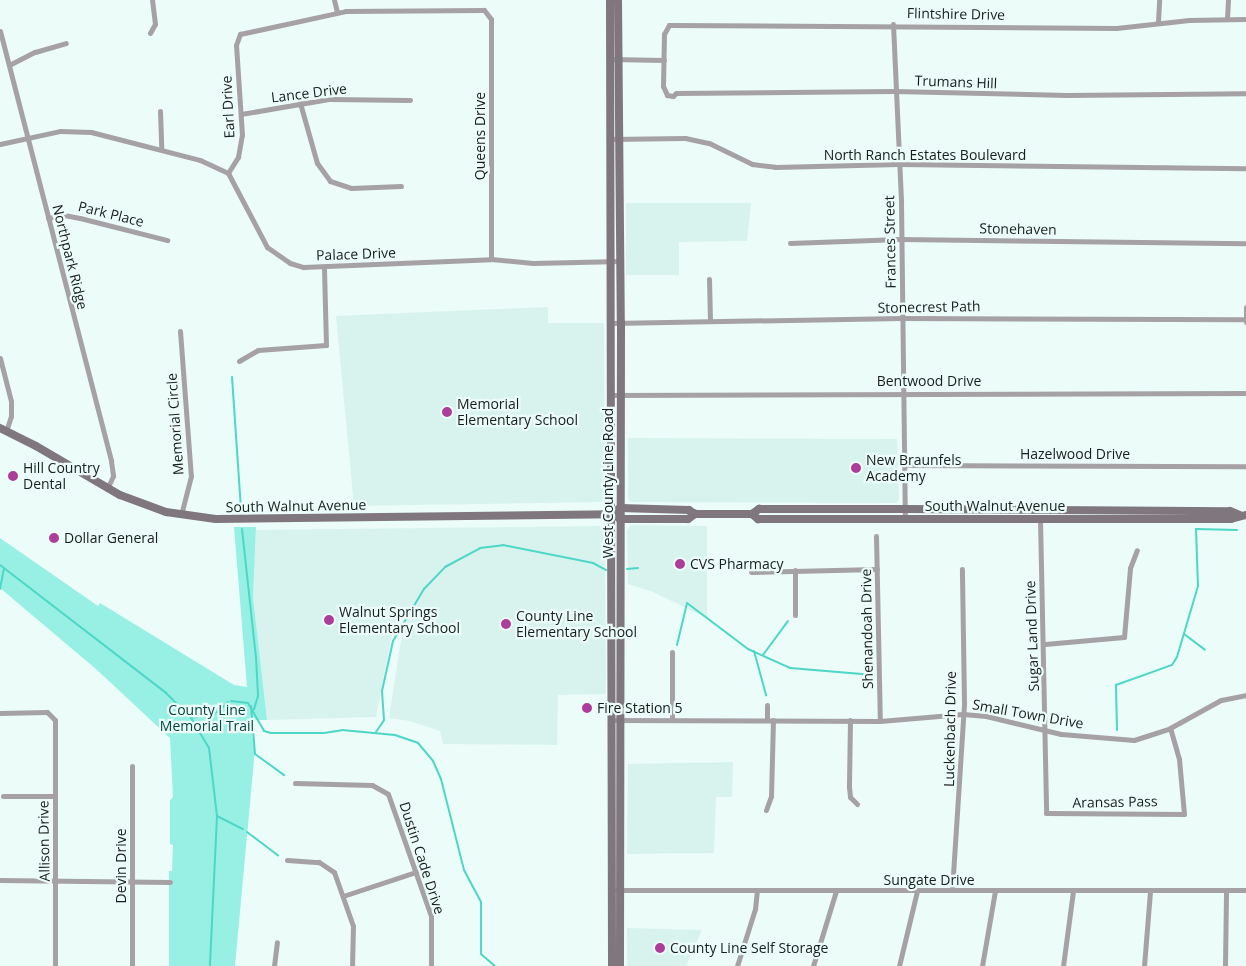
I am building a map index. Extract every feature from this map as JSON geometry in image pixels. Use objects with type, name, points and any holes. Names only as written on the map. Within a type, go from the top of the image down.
[{"type":"main road","name":"West County Line Road","points":[[610,0],[612,323],[617,395],[620,508],[612,890],[616,963]]},
{"type":"main road","name":"West County Line Road","points":[[616,963],[621,890],[612,514],[622,323],[618,0]]},
{"type":"main road","name":"South Walnut Avenue","points":[[3,430],[107,489],[150,507],[216,519],[612,514]]},
{"type":"main road","name":"South Walnut Avenue","points":[[620,508],[689,510],[695,514],[752,514],[759,510],[906,509],[1230,511],[1243,515]]},
{"type":"main road","points":[[620,508],[612,514],[620,519]]},
{"type":"main road","name":"South Walnut Avenue","points":[[620,519],[688,519],[695,514]]},
{"type":"main road","name":"South Walnut Avenue","points":[[752,514],[758,519],[1231,519],[1243,515]]},
{"type":"street","points":[[150,33],[155,24],[152,0]]},
{"type":"street","points":[[334,0],[337,12]]},
{"type":"street","points":[[1158,22],[1159,0]]},
{"type":"street","points":[[1227,19],[1228,0]]},
{"type":"street","name":"Queens Drive","points":[[337,12],[484,10],[489,13],[491,260]]},
{"type":"street","name":"Earl Drive","points":[[228,173],[241,147],[237,36],[337,12]]},
{"type":"street","name":"Flintshire Drive","points":[[664,60],[666,26],[893,24],[1116,28],[1158,22],[1246,19]]},
{"type":"street","name":"Frances Street","points":[[893,24],[894,91],[899,164],[905,519]]},
{"type":"street","name":"Northpark Ridge","points":[[0,30],[111,461],[113,476],[107,489]]},
{"type":"street","points":[[9,65],[35,52],[66,43]]},
{"type":"street","points":[[610,59],[664,60]]},
{"type":"street","name":"Trumans Hill","points":[[664,60],[663,86],[667,95],[894,91],[1058,95],[1246,93]]},
{"type":"street","name":"Lance Drive","points":[[241,114],[337,98],[410,100]]},
{"type":"street","points":[[300,104],[317,163],[330,181],[351,188],[402,186]]},
{"type":"street","points":[[160,111],[161,149]]},
{"type":"street","points":[[0,144],[27,136],[60,131],[91,132],[200,160],[228,173]]},
{"type":"street","name":"North Ranch Estates Boulevard","points":[[610,139],[685,138],[709,143],[744,161],[766,166],[899,164],[1246,168]]},
{"type":"street","name":"Palace Drive","points":[[228,173],[267,247],[290,262],[324,267],[491,260],[533,263],[621,262]]},
{"type":"street","name":"Park Place","points":[[48,218],[64,215],[167,240]]},
{"type":"street","name":"Stonehaven","points":[[790,243],[900,239],[1246,243]]},
{"type":"street","points":[[239,361],[258,350],[326,345],[324,267]]},
{"type":"street","points":[[709,278],[710,321]]},
{"type":"street","points":[[1246,307],[1246,320]]},
{"type":"street","name":"Stonecrest Path","points":[[612,323],[902,318],[1246,320]]},
{"type":"street","name":"Memorial Circle","points":[[180,331],[191,476],[181,514]]},
{"type":"street","points":[[0,358],[11,401],[11,416],[3,430]]},
{"type":"street","name":"Bentwood Drive","points":[[617,395],[903,392],[1246,393]]},
{"type":"street","name":"Hazelwood Drive","points":[[905,465],[1246,466]]},
{"type":"street","name":"Sugar Land Drive","points":[[1040,519],[1045,644],[1046,813]]},
{"type":"street","name":"Shenandoah Drive","points":[[876,536],[880,721]]},
{"type":"street","points":[[1045,644],[1124,637],[1130,568],[1136,550]]},
{"type":"street","name":"Luckenbach Drive","points":[[952,890],[954,836],[960,802],[962,568]]},
{"type":"street","points":[[751,572],[877,569]]},
{"type":"street","points":[[795,570],[795,616]]},
{"type":"street","points":[[672,652],[672,720]]},
{"type":"street","name":"Small Town Drive","points":[[617,720],[880,721],[962,714],[986,716],[1046,730],[1134,740],[1170,728],[1221,700],[1246,694]]},
{"type":"street","points":[[766,810],[771,796],[770,720],[767,706]]},
{"type":"street","name":"Allison Drive","points":[[0,713],[47,712],[53,716],[56,881],[55,966]]},
{"type":"street","points":[[850,720],[850,797],[857,804]]},
{"type":"street","name":"Aransas Pass","points":[[1046,813],[1184,814],[1179,759],[1170,728]]},
{"type":"street","name":"Devin Drive","points":[[132,766],[132,966]]},
{"type":"street","name":"Dustin Cade Drive","points":[[294,783],[372,786],[384,790],[394,804],[431,916],[431,966]]},
{"type":"street","points":[[3,796],[54,796]]},
{"type":"street","points":[[288,860],[315,861],[327,866],[336,876],[354,933],[352,966]]},
{"type":"street","points":[[343,896],[416,872]]},
{"type":"street","points":[[0,880],[170,882]]},
{"type":"street","name":"Sungate Drive","points":[[612,890],[1246,890]]},
{"type":"street","points":[[737,966],[755,909],[757,891]]},
{"type":"street","points":[[813,966],[836,891]]},
{"type":"street","points":[[899,966],[917,891]]},
{"type":"street","points":[[982,966],[995,891]]},
{"type":"street","points":[[1063,966],[1073,891]]},
{"type":"street","points":[[1144,966],[1150,891]]},
{"type":"street","points":[[1225,966],[1226,891]]},
{"type":"street","points":[[274,966],[277,942]]},
{"type":"shaded area","points":[[626,203],[751,203],[747,241],[679,242],[679,275],[626,275]]},
{"type":"shaded area","name":"Memorial Elementary School","points":[[548,307],[548,323],[604,323],[605,498],[601,502],[354,506],[336,316]]},
{"type":"shaded area","points":[[628,438],[897,439],[899,499],[897,503],[631,502],[628,499]]},
{"type":"shaded area","points":[[631,525],[707,526],[707,618],[653,592],[628,584],[627,530]]},
{"type":"shaded area","points":[[602,526],[605,529],[606,694],[558,695],[557,745],[443,744],[440,731],[410,721],[389,718],[400,646],[411,605],[391,638],[376,717],[267,720],[253,597],[256,530]]},
{"type":"shaded area","points":[[733,762],[732,797],[716,797],[714,853],[627,854],[628,764]]},
{"type":"shaded area","name":"County Line Self Storage","points":[[627,928],[702,930],[686,966],[627,966]]},
{"type":"green space","name":"County Line Memorial Trail","points":[[234,527],[256,527],[253,597],[267,720],[249,720],[255,749],[235,966],[169,966],[169,871],[172,871],[173,845],[170,844],[170,800],[173,797],[170,738],[96,669],[0,588],[0,538],[98,606],[100,603],[234,685],[247,687]]},
{"type":"waterway","points":[[232,377],[241,508]]},
{"type":"waterway","points":[[242,529],[256,657],[258,696],[254,709]]},
{"type":"waterway","points":[[1117,730],[1116,685],[1172,665],[1177,657],[1198,586],[1196,529],[1237,530]]},
{"type":"waterway","points":[[376,732],[384,720],[382,691],[393,641],[424,589],[445,567],[480,548],[503,545],[593,563],[606,570]]},
{"type":"waterway","points":[[0,565],[166,693],[191,718],[209,748],[217,816],[210,966]]},
{"type":"waterway","points":[[627,569],[638,568]]},
{"type":"waterway","points":[[0,589],[4,569]]},
{"type":"waterway","points":[[677,645],[687,603],[748,649],[790,668],[874,675]]},
{"type":"waterway","points":[[763,655],[788,621]]},
{"type":"waterway","points":[[1184,634],[1205,650]]},
{"type":"waterway","points":[[754,651],[766,695]]},
{"type":"waterway","points":[[231,701],[248,703],[264,731],[271,733],[324,733],[342,730],[395,735],[418,743],[433,761],[441,779],[464,870],[481,902],[481,954],[495,966]]},
{"type":"waterway","points":[[191,718],[218,712],[228,702]]},
{"type":"waterway","points":[[251,706],[255,754],[284,775]]},
{"type":"waterway","points":[[217,816],[243,829]]},
{"type":"waterway","points":[[247,832],[278,855]]},
{"type":"place","name":"Memorial Elementary School","points":[[447,412]]},
{"type":"place","name":"New Braunfels Academy","points":[[856,468]]},
{"type":"place","name":"Hill Country Dental","points":[[13,476]]},
{"type":"place","name":"Dollar General","points":[[54,538]]},
{"type":"place","name":"CVS Pharmacy","points":[[680,564]]},
{"type":"place","name":"Walnut Springs Elementary School","points":[[329,620]]},
{"type":"place","name":"County Line Elementary School","points":[[506,624]]},
{"type":"place","name":"Fire Station 5","points":[[587,708]]},
{"type":"place","name":"County Line Self Storage","points":[[660,948]]}]
